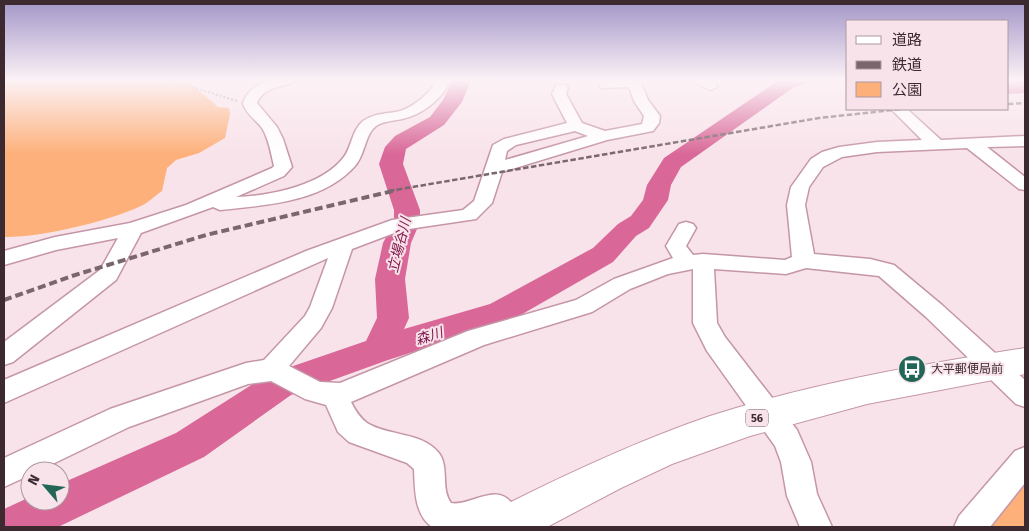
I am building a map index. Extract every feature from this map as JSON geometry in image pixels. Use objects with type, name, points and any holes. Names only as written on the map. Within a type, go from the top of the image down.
[{"type":"highway","name":"56","points":[[507,527],[599,480],[661,452],[710,433],[817,400],[1009,363]]},
{"type":"street","points":[[4,258],[55,244],[133,229],[193,209],[269,178],[284,167],[269,127],[250,105]]},
{"type":"street","points":[[193,209],[218,204],[275,199],[326,179],[339,171],[352,159],[368,124],[408,112],[420,105]]},
{"type":"street","points":[[564,105],[576,126]]},
{"type":"street","points":[[494,169],[604,136],[647,128],[651,123],[652,116],[644,105]]},
{"type":"street","points":[[899,110],[937,145]]},
{"type":"street","points":[[4,392],[220,296],[399,224],[469,215],[483,203],[499,149],[503,145],[576,126],[604,136]]},
{"type":"street","points":[[802,260],[804,255],[796,205],[800,187],[817,163],[839,152],[878,147],[1025,141]]},
{"type":"street","points":[[972,144],[1025,185]]},
{"type":"street","points":[[686,228],[676,246],[695,262],[705,323],[716,344],[787,439],[796,462],[802,496],[816,527]]},
{"type":"street","points":[[4,355],[108,275],[133,229]]},
{"type":"street","points":[[269,371],[313,322],[321,308],[343,246]]},
{"type":"street","points":[[4,473],[81,434],[120,418],[246,374],[263,370],[274,371],[318,394],[334,396],[477,338],[584,306],[622,284],[653,272],[695,262],[786,267],[802,260],[870,266],[886,270],[934,311],[1009,363],[1025,396]]},
{"type":"street","points":[[334,396],[348,423],[360,433],[417,453],[428,462],[433,504],[444,519],[450,523],[457,522],[492,508],[499,510],[507,527]]},
{"type":"street","points":[[970,527],[1025,461]]},
{"type":"green space","points":[[4,105],[215,105],[218,107],[229,108],[230,114],[225,138],[199,153],[176,160],[167,168],[162,191],[143,205],[113,217],[55,232],[4,237]]},
{"type":"green space","points":[[1025,482],[1025,527],[967,527],[991,518]]},
{"type":"waterway","name":"立場谷川","points":[[378,350],[393,318],[390,279],[397,243],[407,222],[407,210],[391,164],[396,147],[437,121],[450,105]]},
{"type":"waterway","name":"森川","points":[[378,350],[501,312],[603,255],[627,230],[640,222],[655,200],[659,185],[672,163],[756,105]]},
{"type":"waterway","name":"森川","points":[[12,527],[190,445],[279,385],[378,350]]},
{"type":"railway","points":[[389,191],[819,118],[893,110]]},
{"type":"railway","points":[[4,300],[72,276],[206,235],[397,190]]},
{"type":"place","name":"大平郵便局前","points":[[912,369]]}]
